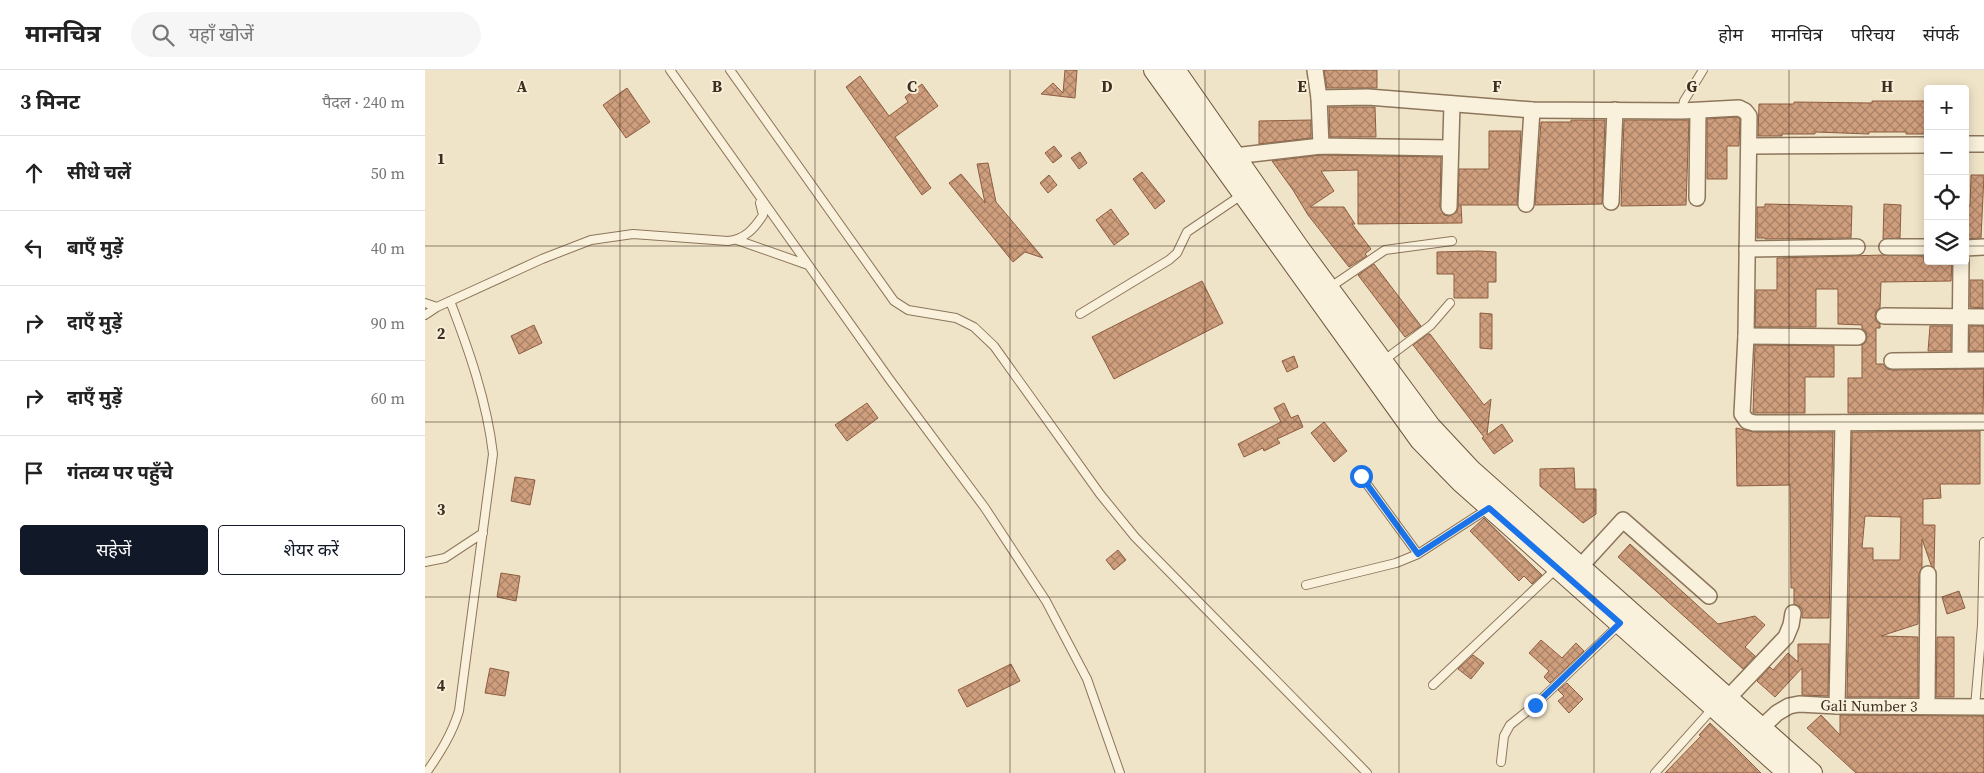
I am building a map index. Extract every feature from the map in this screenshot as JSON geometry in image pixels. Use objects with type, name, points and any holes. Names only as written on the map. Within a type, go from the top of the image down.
[{"type":"main road","points":[[1154,70],[1329,288],[1430,426],[1471,470],[1580,566],[1721,703],[1788,773]]},
{"type":"main road","points":[[1175,70],[1227,159],[1243,194],[1420,440],[1489,508],[1620,623],[1721,703],[1761,728],[1812,773]]},
{"type":"street","points":[[1315,70],[1319,98],[1321,146]]},
{"type":"street","points":[[1319,98],[1368,97],[1532,110],[1698,111],[1739,108],[1749,116],[1742,414],[1747,421],[1754,423],[1984,422]]},
{"type":"street","points":[[1449,207],[1452,104]]},
{"type":"street","points":[[1526,204],[1532,110]]},
{"type":"street","points":[[1611,202],[1615,110]]},
{"type":"street","points":[[1697,198],[1698,111]]},
{"type":"street","points":[[1969,144],[1984,144]]},
{"type":"street","points":[[1749,146],[1924,145]]},
{"type":"street","points":[[1227,159],[1321,146],[1450,148]]},
{"type":"street","points":[[1747,249],[1857,247]]},
{"type":"street","points":[[1887,247],[1924,248]]},
{"type":"street","points":[[1969,248],[1984,248]]},
{"type":"street","points":[[1960,360],[1961,265]]},
{"type":"street","points":[[1884,316],[1984,317]]},
{"type":"street","points":[[1745,336],[1858,337]]},
{"type":"street","points":[[1892,361],[1984,360]]},
{"type":"street","points":[[1837,706],[1843,423]]},
{"type":"street","points":[[1580,566],[1623,520],[1709,596]]},
{"type":"street","points":[[1927,706],[1928,574]]},
{"type":"street","points":[[1721,703],[1786,637],[1793,613]]},
{"type":"street","name":"Gali Number 3","points":[[1761,728],[1777,713],[1789,706],[1799,704],[1980,707]]},
{"type":"lane","points":[[670,70],[757,195],[985,508],[1046,600],[1087,679],[1120,773]]},
{"type":"lane","points":[[731,70],[894,301],[908,310],[956,318],[974,327],[994,346],[1100,494],[1135,537],[1367,773]]},
{"type":"lane","points":[[1682,111],[1684,101],[1703,70]]},
{"type":"lane","points":[[1081,314],[1169,260],[1177,253],[1187,232],[1243,194]]},
{"type":"lane","points":[[737,240],[755,228],[763,215],[757,195]]},
{"type":"lane","points":[[425,315],[449,301],[542,259],[591,240],[633,234],[737,240],[808,265]]},
{"type":"lane","points":[[1329,288],[1385,250],[1452,241]]},
{"type":"lane","points":[[426,773],[446,744],[455,727],[459,711],[493,454],[490,424],[463,334],[449,301]]},
{"type":"lane","points":[[1383,362],[1431,325],[1450,303]]},
{"type":"lane","points":[[425,304],[437,307]]},
{"type":"lane","points":[[1361,476],[1418,554]]},
{"type":"lane","points":[[1306,585],[1396,562],[1418,554],[1489,508]]},
{"type":"lane","points":[[425,562],[445,558],[483,533]]},
{"type":"lane","points":[[1980,707],[1984,542]]},
{"type":"lane","points":[[1433,685],[1557,568]]},
{"type":"lane","points":[[1501,762],[1504,736],[1510,725],[1535,705],[1620,623]]},
{"type":"lane","points":[[1655,773],[1721,703]]},
{"type":"building","points":[[1065,70],[1077,70],[1075,98],[1041,94],[1053,83],[1063,93]]},
{"type":"building","points":[[1324,70],[1377,70],[1377,88],[1327,88]]},
{"type":"building","points":[[860,76],[889,116],[908,102],[905,97],[922,84],[938,106],[895,137],[931,188],[922,195],[846,87]]},
{"type":"building","points":[[627,88],[650,122],[626,138],[603,105]]},
{"type":"building","points":[[1872,101],[1924,101],[1924,134],[1906,134],[1906,132],[1869,132],[1869,134],[1815,132],[1815,134],[1758,136],[1759,104],[1794,104],[1794,102],[1872,103]]},
{"type":"building","points":[[1329,107],[1375,107],[1376,137],[1330,137]]},
{"type":"building","points":[[1737,117],[1740,119],[1739,146],[1727,146],[1727,179],[1707,179],[1707,119]]},
{"type":"building","points":[[1311,120],[1311,138],[1259,144],[1259,121]]},
{"type":"building","points":[[1571,120],[1605,120],[1602,204],[1535,205],[1541,122],[1571,122]]},
{"type":"building","points":[[1624,120],[1689,120],[1686,205],[1621,206]]},
{"type":"building","points":[[1489,131],[1521,131],[1517,205],[1461,205],[1462,223],[1358,224],[1358,170],[1321,171],[1334,191],[1310,207],[1344,207],[1355,224],[1352,224],[1371,249],[1365,254],[1367,256],[1349,267],[1308,215],[1272,161],[1321,155],[1441,157],[1440,207],[1444,215],[1449,216],[1457,212],[1458,208],[1459,169],[1489,169]]},
{"type":"building","points":[[1054,146],[1062,156],[1053,163],[1045,153]]},
{"type":"building","points":[[1080,152],[1087,163],[1079,169],[1071,158]]},
{"type":"building","points":[[988,163],[996,202],[1043,258],[1025,252],[1013,262],[949,183],[961,174],[985,203],[977,164]]},
{"type":"building","points":[[1142,172],[1165,201],[1155,209],[1133,179]]},
{"type":"building","points":[[1049,175],[1057,185],[1048,193],[1040,183]]},
{"type":"building","points":[[1971,175],[1984,175],[1981,238],[1969,239]]},
{"type":"building","points":[[1765,204],[1852,206],[1851,238],[1757,238],[1757,207],[1765,207]]},
{"type":"building","points":[[1884,204],[1901,205],[1900,238],[1883,239]]},
{"type":"building","points":[[1111,209],[1129,234],[1114,245],[1096,220]]},
{"type":"building","points":[[1437,252],[1496,252],[1496,282],[1488,282],[1488,298],[1454,298],[1454,274],[1437,274]]},
{"type":"building","points":[[1883,255],[1924,256],[1924,265],[1952,265],[1951,281],[1881,282],[1880,308],[1876,311],[1875,315],[1876,321],[1880,324],[1880,328],[1876,328],[1876,364],[1883,364],[1887,369],[1892,370],[1984,369],[1983,413],[1848,413],[1848,378],[1862,378],[1862,345],[1866,342],[1866,332],[1862,329],[1862,325],[1838,324],[1838,289],[1816,289],[1816,327],[1755,327],[1756,290],[1777,290],[1777,258]]},
{"type":"building","points":[[1374,264],[1421,326],[1405,337],[1358,275]]},
{"type":"building","points":[[1970,280],[1983,280],[1983,308],[1970,307]]},
{"type":"building","points":[[1202,281],[1223,323],[1114,379],[1092,337]]},
{"type":"building","points":[[1480,313],[1492,314],[1492,349],[1480,348]]},
{"type":"building","points":[[534,325],[542,343],[519,354],[511,336]]},
{"type":"building","points":[[1930,326],[1951,326],[1951,351],[1928,351]]},
{"type":"building","points":[[1970,326],[1984,326],[1984,351],[1969,351]]},
{"type":"building","points":[[1430,334],[1484,405],[1491,399],[1487,435],[1502,424],[1513,441],[1494,454],[1482,438],[1484,437],[1413,345]]},
{"type":"building","points":[[1755,345],[1834,346],[1834,377],[1805,377],[1805,413],[1753,413]]},
{"type":"building","points":[[1294,356],[1298,367],[1287,372],[1282,361]]},
{"type":"building","points":[[867,403],[878,418],[847,441],[835,425]]},
{"type":"building","points":[[1284,403],[1291,418],[1298,415],[1303,427],[1277,439],[1280,443],[1264,451],[1263,448],[1244,457],[1238,444],[1281,422],[1274,408]]},
{"type":"building","points":[[1324,422],[1347,451],[1334,462],[1311,433]]},
{"type":"building","points":[[1736,428],[1754,432],[1833,432],[1829,618],[1802,618],[1802,609],[1794,604],[1794,588],[1791,588],[1790,485],[1737,486]]},
{"type":"building","points":[[1980,431],[1980,484],[1940,484],[1941,498],[1923,499],[1923,525],[1935,525],[1934,568],[1931,565],[1922,539],[1918,624],[1881,636],[1918,637],[1918,697],[1847,697],[1852,432]],"holes":[[[1865,516],[1901,517],[1900,560],[1873,560],[1873,548],[1862,548]]]},
{"type":"building","points":[[1574,468],[1575,489],[1596,489],[1596,514],[1583,523],[1540,486],[1540,469]]},
{"type":"building","points":[[515,477],[535,480],[530,505],[511,501]]},
{"type":"building","points":[[1484,518],[1542,575],[1532,584],[1524,576],[1519,581],[1470,531]]},
{"type":"building","points":[[1630,544],[1718,624],[1755,616],[1765,625],[1745,647],[1755,656],[1743,669],[1618,557]]},
{"type":"building","points":[[1118,550],[1126,560],[1114,570],[1106,560]]},
{"type":"building","points":[[501,573],[520,576],[516,601],[497,597]]},
{"type":"building","points":[[1959,591],[1965,608],[1947,614],[1942,597]]},
{"type":"building","points":[[1937,637],[1954,637],[1954,697],[1936,697]]},
{"type":"building","points":[[1541,640],[1562,658],[1576,643],[1584,651],[1550,683],[1544,677],[1549,671],[1529,653]]},
{"type":"building","points":[[1798,644],[1829,644],[1828,696],[1802,695],[1802,668],[1775,697],[1757,681],[1770,667],[1773,670],[1788,653],[1798,662]]},
{"type":"building","points":[[1473,655],[1484,663],[1471,679],[1458,669]]},
{"type":"building","points":[[1011,664],[1020,681],[967,707],[958,690]]},
{"type":"building","points":[[490,668],[509,672],[505,696],[485,693]]},
{"type":"building","points":[[1567,683],[1583,699],[1569,713],[1558,701],[1564,696],[1558,690]]},
{"type":"building","points":[[1821,715],[1840,735],[1840,715],[1984,716],[1984,773],[1856,773],[1807,728]]},
{"type":"building","points":[[1710,723],[1761,773],[1665,773],[1701,736],[1699,735]]},
{"type":"route","points":[[1361,476],[1418,554],[1489,508],[1620,623],[1535,705]]}]
